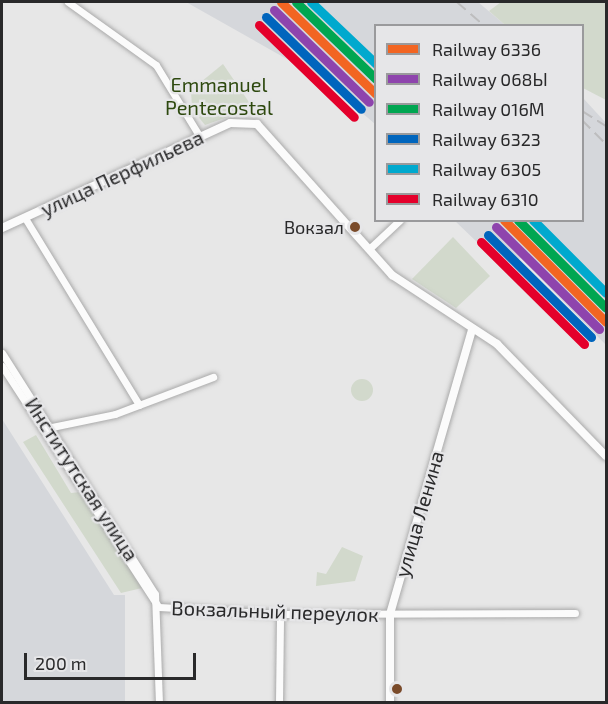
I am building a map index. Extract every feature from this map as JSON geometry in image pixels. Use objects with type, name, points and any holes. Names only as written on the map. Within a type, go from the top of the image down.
[{"type":"main road","name":"улица Перфильева","points":[[2,228],[200,137],[243,120],[257,124],[369,249]]},
{"type":"main road","points":[[369,249],[412,292],[497,344],[606,456]]},
{"type":"main road","name":"улица Ленина","points":[[390,702],[390,614],[472,329]]},
{"type":"street","points":[[68,2],[156,66],[200,137]]},
{"type":"street","points":[[26,218],[139,405]]},
{"type":"street","points":[[369,249],[398,222]]},
{"type":"street","name":"Институтская улица","points":[[2,353],[46,429],[159,607]]},
{"type":"street","name":"Институтская улица","points":[[2,366],[46,429]]},
{"type":"street","points":[[46,429],[139,405],[213,377]]},
{"type":"street","points":[[159,607],[159,702]]},
{"type":"street","name":"Вокзальный переулок","points":[[159,607],[280,614],[575,613]]},
{"type":"street","points":[[279,702],[280,614]]},
{"type":"shaded area","points":[[186,2],[478,2],[504,24],[374,24],[374,123],[324,80]]},
{"type":"shaded area","points":[[584,99],[606,123],[606,345],[521,258],[501,265],[456,222],[584,222]]},
{"type":"shaded area","points":[[2,419],[114,595],[125,595],[125,702],[2,702]]},
{"type":"green space","points":[[501,2],[606,2],[606,100],[584,89],[584,24],[504,24],[489,11]]},
{"type":"green space","name":"Emmanuel Pentecostal","points":[[223,64],[253,108],[205,125],[192,109],[191,90]]},
{"type":"green space","points":[[453,237],[490,276],[456,308],[412,279]]},
{"type":"green space","points":[[358,379],[366,379],[373,386],[373,394],[366,401],[358,401],[351,394],[351,386]]},
{"type":"green space","points":[[36,435],[71,493],[80,492],[142,588],[121,593],[23,442]]},
{"type":"green space","points":[[342,547],[363,556],[355,581],[316,586],[317,572],[326,574]]},
{"type":"railway","points":[[457,2],[483,24]]},
{"type":"railway","points":[[584,112],[606,126]]},
{"type":"railway","points":[[584,122],[606,144]]},
{"type":"rail line","name":"6336","points":[[281,2],[374,92]]},
{"type":"rail line","name":"016М","points":[[296,2],[374,77]]},
{"type":"rail line","name":"6305","points":[[311,2],[374,62]]},
{"type":"rail line","name":"068Ы","points":[[274,10],[369,102]]},
{"type":"rail line","name":"6323","points":[[266,17],[361,109]]},
{"type":"rail line","name":"6310","points":[[259,25],[354,117]]},
{"type":"rail line","name":"6336","points":[[506,222],[606,322]]},
{"type":"rail line","name":"016М","points":[[520,222],[606,308]]},
{"type":"rail line","name":"6305","points":[[535,222],[606,293]]},
{"type":"rail line","name":"068Ы","points":[[496,227],[599,329]]},
{"type":"rail line","name":"6323","points":[[488,235],[591,337]]},
{"type":"rail line","name":"6310","points":[[481,242],[584,344]]},
{"type":"place","name":"Вокзал","points":[[355,227]]}]
